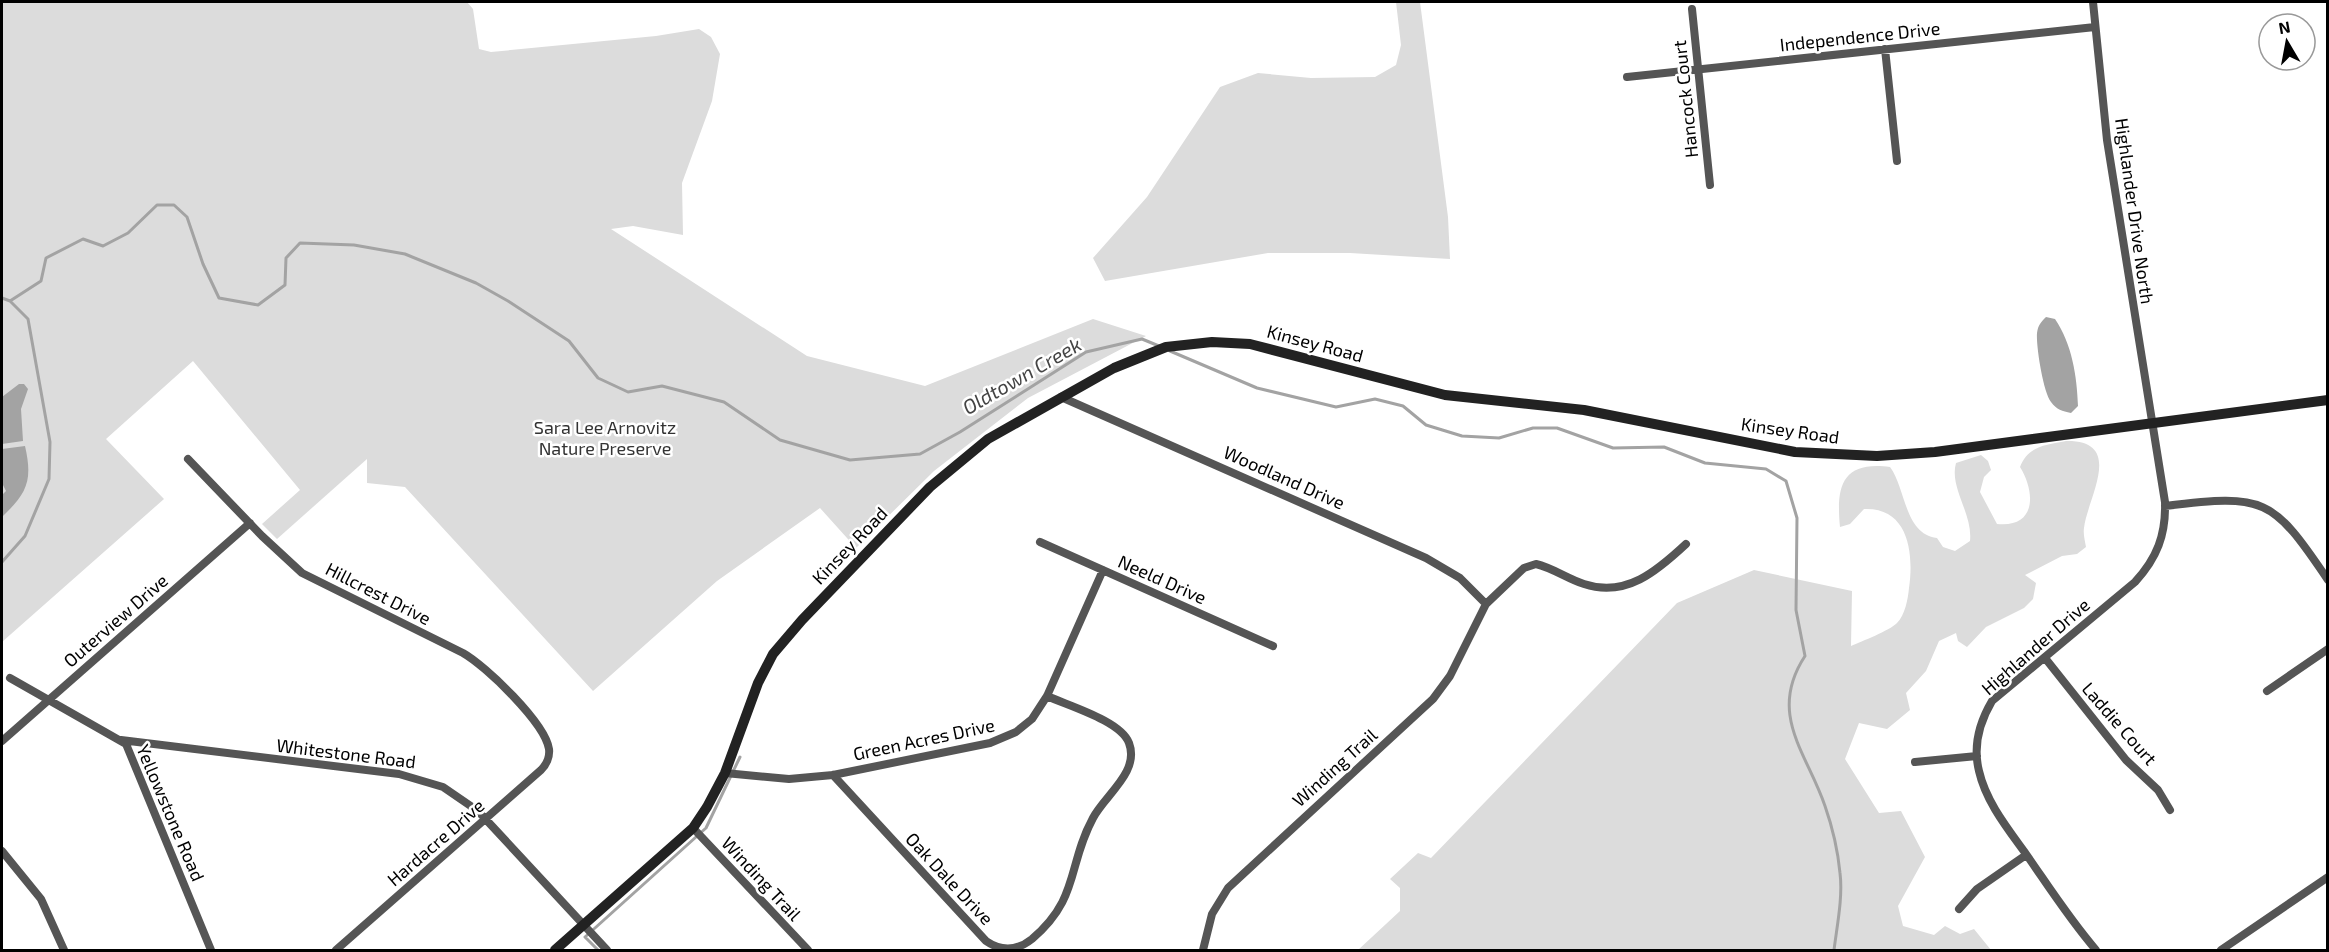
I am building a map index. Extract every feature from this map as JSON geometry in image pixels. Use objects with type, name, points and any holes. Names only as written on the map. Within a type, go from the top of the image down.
[{"type":"street","name":"Highlander Drive North","points":[[2093,2],[2107,140],[2151,425]]},
{"type":"street","name":"Hancock Court","points":[[1692,9],[1710,185]]},
{"type":"street","name":"Independence Drive","points":[[1627,77],[2095,27]]},
{"type":"street","points":[[1885,49],[1897,161]]},
{"type":"street","name":"Kinsey Road","points":[[555,951],[693,828],[725,773],[758,683],[789,633],[951,467],[988,439],[1061,397],[1149,352],[1174,345],[1212,342],[1250,344],[1445,395],[1584,410],[1804,453],[1900,455],[2151,425],[2328,400]]},
{"type":"street","name":"Woodland Drive","points":[[1061,397],[1426,558],[1460,578],[1486,604]]},
{"type":"street","name":"Highlander Drive","points":[[2096,951],[1989,800],[1981,778],[1977,756],[1978,737],[1992,702],[2145,571],[2163,537],[2165,506],[2151,425]]},
{"type":"street","name":"Hillcrest Drive","points":[[188,459],[302,573],[463,653],[484,667],[538,728],[546,739],[549,753]]},
{"type":"street","points":[[2165,506],[2237,500],[2270,511],[2296,533],[2328,580]]},
{"type":"street","name":"Outerview Drive","points":[[2,741],[250,523]]},
{"type":"street","name":"Neeld Drive","points":[[1040,542],[1273,645]]},
{"type":"street","points":[[1486,604],[1528,565],[1540,565],[1586,585],[1620,587],[1648,577],[1686,544]]},
{"type":"street","name":"Green Acres Drive","points":[[725,773],[789,779],[833,775],[1003,739],[1032,719],[1047,696],[1103,570]]},
{"type":"street","name":"Winding Trail","points":[[1203,951],[1212,914],[1223,894],[1268,849],[1432,699],[1450,676],[1486,604]]},
{"type":"street","points":[[2267,691],[2328,648]]},
{"type":"street","name":"Laddie Court","points":[[2044,658],[2126,760],[2158,790],[2170,810]]},
{"type":"street","name":"Yellowstone Road","points":[[10,678],[121,740],[130,750],[211,951]]},
{"type":"street","name":"Oak Dale Drive","points":[[833,775],[987,941],[1002,949],[1018,948],[1043,929],[1061,908],[1092,819],[1126,773],[1131,760],[1129,742],[1118,728],[1047,696]]},
{"type":"street","name":"Whitestone Road","points":[[121,740],[412,776],[453,792],[486,818],[607,951]]},
{"type":"street","name":"Hardacre Drive","points":[[336,951],[541,770],[549,753]]},
{"type":"street","points":[[1915,762],[1977,756]]},
{"type":"street","name":"Winding Trail","points":[[693,828],[808,951]]},
{"type":"street","points":[[2,851],[41,899],[64,951]]},
{"type":"street","points":[[1959,909],[1977,889],[2026,855]]},
{"type":"street","points":[[2221,951],[2328,877]]},
{"type":"green space","name":"Sara Lee Arnovitz Nature Preserve","points":[[2,2],[467,2],[473,9],[479,49],[491,52],[656,36],[699,29],[711,37],[720,54],[712,101],[682,183],[683,235],[633,226],[611,229],[807,356],[925,386],[1093,319],[1146,336],[1028,398],[934,471],[856,548],[820,508],[717,581],[593,691],[405,487],[367,483],[367,459],[277,539],[262,524],[300,490],[193,361],[106,439],[164,499],[2,642]]},
{"type":"green space","points":[[1396,2],[1420,2],[1448,217],[1450,259],[1350,253],[1268,253],[1105,281],[1093,258],[1147,197],[1220,87],[1258,73],[1311,78],[1375,77],[1396,65],[1401,45]]},
{"type":"green space","points":[[2066,441],[2084,443],[2095,450],[2099,460],[2099,473],[2084,528],[2086,547],[2077,554],[2062,556],[2025,575],[2036,583],[2033,599],[2024,608],[1986,627],[1967,647],[1958,641],[1956,633],[1939,641],[1926,671],[1906,693],[1910,710],[1887,729],[1859,723],[1845,759],[1879,813],[1901,811],[1925,857],[1898,906],[1903,926],[1934,935],[1945,926],[1960,934],[1974,929],[1991,950],[1358,950],[1400,911],[1400,888],[1390,879],[1418,853],[1431,858],[1677,603],[1754,570],[1852,591],[1851,646],[1897,623],[1906,607],[1909,592],[1909,548],[1899,524],[1891,516],[1879,510],[1864,509],[1850,524],[1840,527],[1841,488],[1852,473],[1861,468],[1890,467],[1907,509],[1918,528],[1926,535],[1937,538],[1943,547],[1955,551],[1970,541],[1968,521],[1956,482],[1956,463],[1981,455],[1988,461],[1991,470],[1984,477],[1980,492],[1997,524],[2010,524],[2026,515],[2029,507],[2029,487],[2020,467],[2023,460],[2038,448]]},
{"type":"shaded area","points":[[2046,317],[2055,319],[2061,329],[2072,361],[2078,406],[2071,413],[2055,407],[2045,388],[2037,333]]},
{"type":"shaded area","points":[[19,384],[24,384],[28,389],[21,409],[23,441],[2,444],[2,397]]},
{"type":"shaded area","points":[[25,446],[28,468],[26,486],[17,501],[2,517],[2,495],[6,491],[2,483],[2,449]]},
{"type":"waterway","name":"Oldtown Creek","points":[[2,298],[10,301],[41,281],[46,258],[83,239],[103,246],[128,233],[157,205],[174,205],[187,217],[203,264],[219,298],[258,305],[285,285],[286,258],[300,243],[354,245],[405,254],[476,283],[508,301],[569,341],[598,378],[628,392],[662,386],[724,402],[780,440],[850,460],[920,454],[960,432],[1086,352],[1142,339],[1159,346]]},
{"type":"waterway","points":[[2,562],[25,536],[49,479],[50,442],[28,319],[10,301]]},
{"type":"waterway","name":"Oldtown Creek","points":[[1170,351],[1257,388],[1336,407],[1375,399],[1403,406],[1426,425],[1462,436],[1499,438],[1533,428],[1557,428],[1613,448],[1664,447],[1705,463],[1766,469],[1786,481],[1797,518],[1796,610],[1805,656],[1794,677],[1790,696],[1790,715],[1794,733],[1825,806],[1836,848],[1841,892],[1834,950]]},
{"type":"waterway","points":[[598,950],[585,937],[706,828],[740,757]]}]
